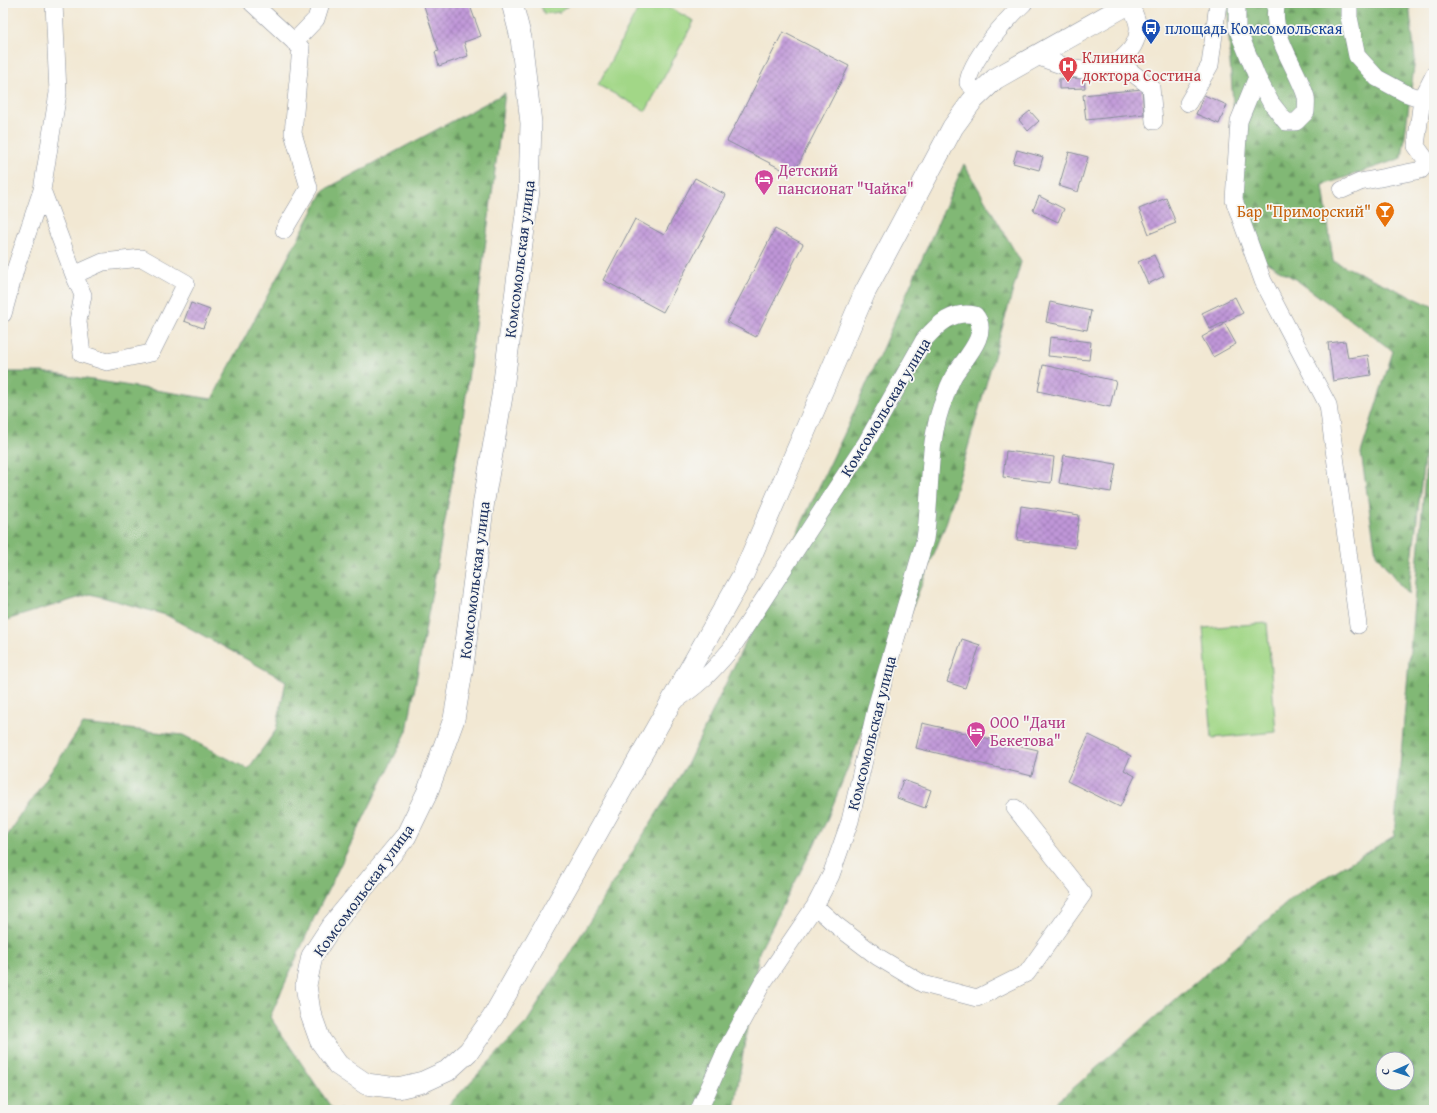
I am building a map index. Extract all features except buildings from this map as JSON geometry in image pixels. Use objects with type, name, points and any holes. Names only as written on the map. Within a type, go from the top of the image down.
[{"type":"main road","name":"Комсомольская улица","points":[[512,3],[521,38],[531,123],[529,191],[502,396],[484,500],[463,666],[454,719],[427,793],[406,836],[331,927],[312,956],[306,985],[310,1012],[320,1040],[338,1065],[366,1084],[398,1088],[423,1082],[447,1071],[469,1051],[493,1017],[743,575],[865,292],[953,127],[972,101],[995,79],[1130,3]]},
{"type":"street","points":[[3,314],[16,267],[42,190],[58,93],[54,3]]},
{"type":"street","points":[[252,3],[301,48],[293,133],[309,188],[284,230]]},
{"type":"street","points":[[294,42],[316,19],[321,3]]},
{"type":"street","points":[[979,94],[968,83],[968,76],[986,47],[1024,3]]},
{"type":"street","points":[[1036,56],[1083,70],[1101,69],[1118,62],[1130,52],[1136,40],[1138,26],[1130,3]]},
{"type":"street","points":[[1188,103],[1210,65],[1218,3]]},
{"type":"street","points":[[1237,3],[1237,28],[1257,77],[1271,103],[1286,122],[1296,122],[1306,112],[1306,98],[1280,38],[1275,10],[1277,3]]},
{"type":"street","points":[[1349,3],[1349,17],[1358,56],[1376,78],[1422,99]]},
{"type":"street","points":[[1118,62],[1151,87],[1154,121]]},
{"type":"street","points":[[1342,190],[1360,182],[1421,170],[1430,163],[1416,146],[1422,99],[1434,75]]},
{"type":"street","points":[[1257,77],[1239,121],[1234,200],[1263,281],[1328,405],[1358,626]]},
{"type":"street","points":[[42,190],[74,275],[83,295],[78,321],[82,354],[107,362],[151,352],[186,283],[142,258],[103,262],[74,275]]},
{"type":"street","name":"Комсомольская улица","points":[[670,704],[693,690],[709,675],[731,649],[866,443],[924,340],[935,328],[948,318],[960,314],[975,315],[980,325],[978,338],[953,377],[940,408],[932,452],[929,512],[925,539],[877,704],[850,821],[831,875],[815,906],[762,984],[730,1044],[699,1110]]},
{"type":"street","points":[[815,906],[836,925],[878,957],[923,984],[977,998],[1027,973],[1083,894],[1015,808]]},
{"type":"green space","points":[[540,3],[571,3],[560,12],[544,14]]},
{"type":"green space","points":[[641,3],[661,3],[694,21],[646,111],[598,85]]},
{"type":"green space","points":[[1228,3],[1409,3],[1415,59],[1402,158],[1323,185],[1333,261],[1434,307],[1434,1110],[1048,1110],[1296,895],[1394,836],[1433,383],[1408,595],[1376,554],[1361,453],[1393,351],[1298,281],[1244,249],[1230,62]]},
{"type":"green space","points":[[505,93],[462,426],[407,731],[314,918],[270,1017],[333,1110],[3,1110],[3,842],[83,724],[183,735],[248,769],[276,730],[286,681],[166,615],[91,594],[3,621],[3,372],[42,372],[212,399],[324,190]]},
{"type":"green space","points":[[964,164],[1021,262],[946,524],[826,822],[759,952],[734,1110],[444,1110],[527,1022],[688,763],[847,428]]},
{"type":"green space","points":[[1267,623],[1276,732],[1212,738],[1203,628]]},
{"type":"place","name":"площадь Комсомольская","points":[[1151,45]]},
{"type":"place","name":"Клиника доктора Состина","points":[[1068,83]]},
{"type":"place","name":"Детский пансионат \"Чайка\"","points":[[764,196]]},
{"type":"place","name":"Бар \"Приморский\"","points":[[1385,228]]},
{"type":"place","name":"ООО \"Дачи Бекетова\"","points":[[976,748]]}]
